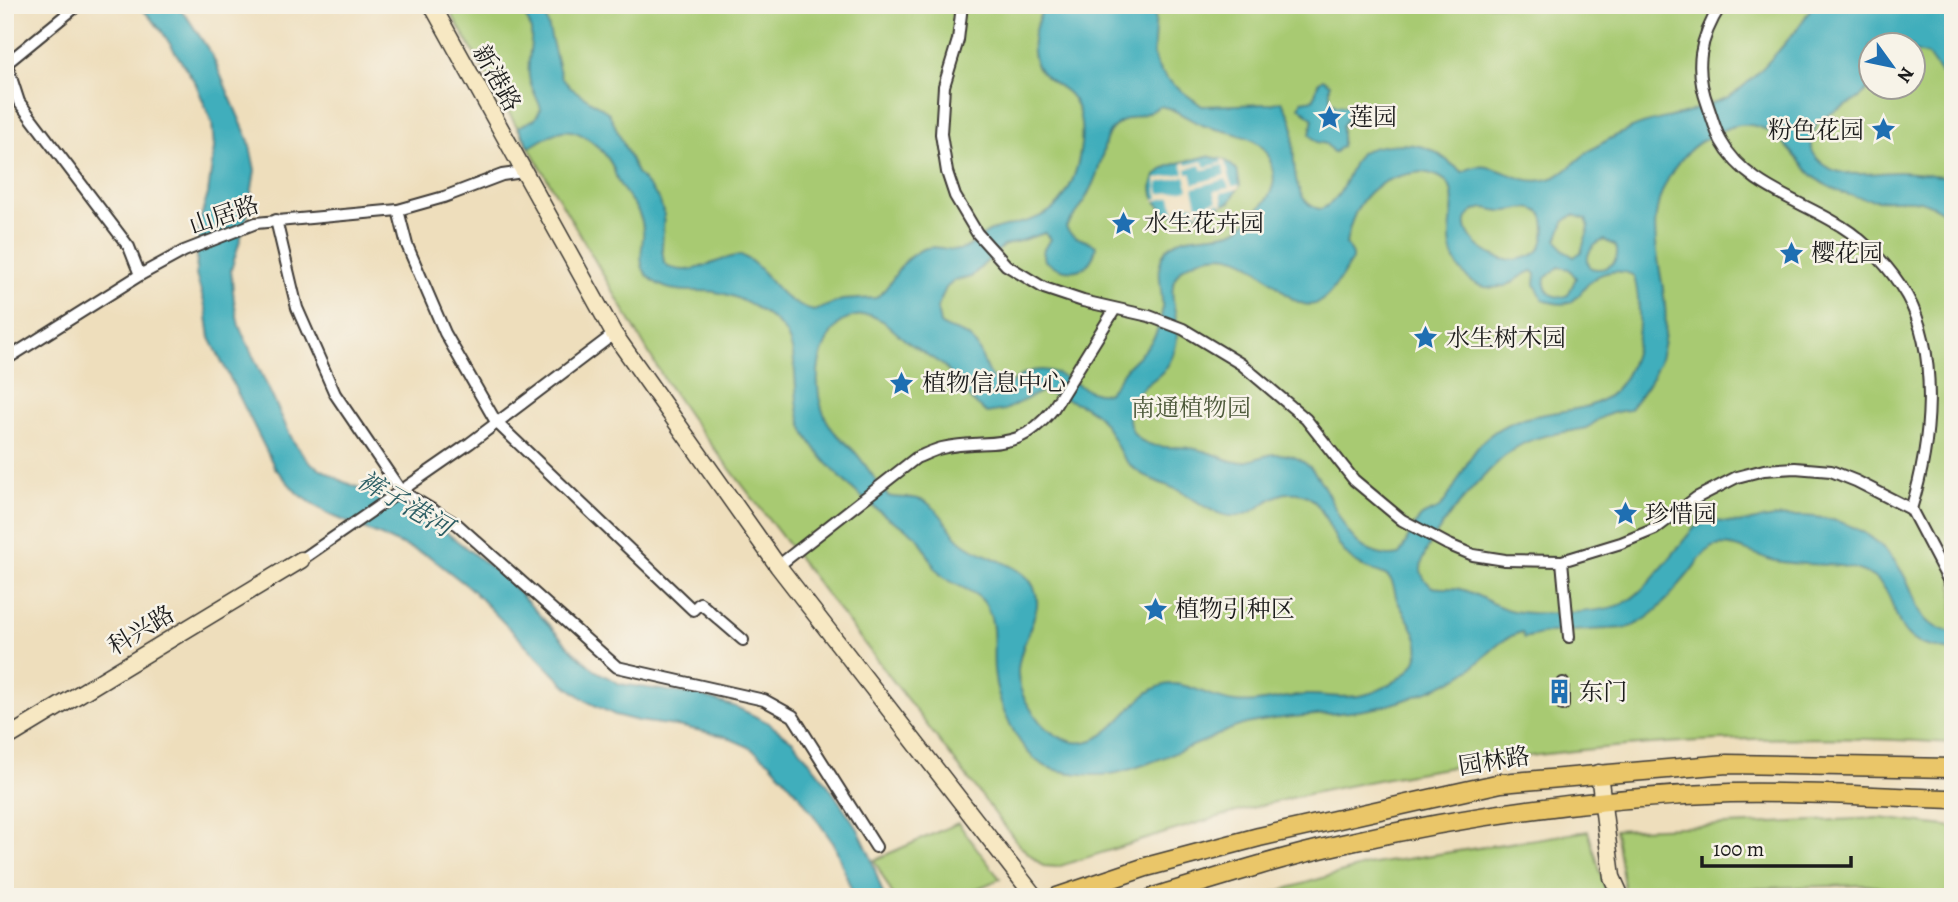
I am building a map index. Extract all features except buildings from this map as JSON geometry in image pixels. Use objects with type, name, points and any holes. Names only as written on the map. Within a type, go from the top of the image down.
[{"type":"main road","name":"园林路","points":[[1057,897],[1146,867],[1259,837],[1501,783],[1727,764],[1953,768]]},
{"type":"main road","points":[[1154,897],[1340,844],[1457,821],[1603,802],[1731,793],[1953,799]]},
{"type":"street","points":[[78,5],[6,61],[19,102],[129,247],[140,275]]},
{"type":"street","name":"新港路","points":[[432,5],[614,334],[779,566],[1035,897]]},
{"type":"street","points":[[962,5],[958,40],[944,86],[941,134],[947,172],[955,196],[978,233],[1001,258],[1044,288],[1149,316],[1183,329],[1230,357],[1306,419],[1354,480],[1402,520],[1473,555],[1505,560],[1562,561],[1621,543],[1654,529],[1696,498],[1737,477],[1764,470],[1795,468],[1831,471],[1910,509],[1953,589]]},
{"type":"street","points":[[1721,5],[1707,31],[1700,57],[1699,78],[1721,141],[1743,168],[1765,185],[1841,226],[1862,242],[1907,296],[1922,333],[1929,371],[1928,412],[1922,460],[1910,509]]},
{"type":"street","name":"山居路","points":[[5,360],[140,275],[184,251],[256,223],[398,210],[444,197],[502,175],[523,172]]},
{"type":"street","points":[[398,210],[407,245],[445,333],[496,422],[693,610],[700,603],[743,640]]},
{"type":"street","points":[[276,220],[297,308],[335,394],[397,494],[458,525],[617,667],[764,700],[793,716],[876,847]]},
{"type":"street","points":[[779,566],[916,458],[940,448],[1011,441],[1044,420],[1115,309]]},
{"type":"street","points":[[301,560],[397,494],[614,334]]},
{"type":"street","name":"科兴路","points":[[5,739],[301,560]]},
{"type":"street","points":[[1562,561],[1569,634]]},
{"type":"street","points":[[1563,683],[1563,705]]},
{"type":"street","points":[[1600,773],[1612,877],[1620,897]]},
{"type":"green space","name":"南通植物园","points":[[446,5],[1953,5],[1953,743],[1796,738],[1717,740],[1638,745],[1482,763],[1327,790],[1191,825],[1057,867],[1043,866],[1020,846],[690,417],[664,379]]},
{"type":"green space","points":[[1880,818],[1953,827],[1953,897],[1932,897],[1867,885],[1625,892],[1615,830]]},
{"type":"green space","points":[[958,823],[1000,879],[957,897],[894,897],[874,860]]},
{"type":"green space","points":[[1588,831],[1608,897],[1258,897],[1367,865]]},
{"type":"water","points":[[139,5],[174,5],[187,17],[212,55],[249,141],[255,170],[248,214],[231,270],[234,300],[239,326],[293,441],[309,462],[344,482],[400,503],[447,533],[507,580],[574,652],[596,671],[620,684],[698,695],[736,707],[765,721],[793,741],[823,778],[858,829],[884,897],[854,897],[834,844],[800,796],[770,762],[749,747],[724,736],[615,715],[588,702],[564,684],[470,588],[429,556],[328,514],[297,493],[275,468],[210,338],[206,309],[196,275],[199,223],[208,194],[214,148],[212,123],[196,84],[161,30]]},
{"type":"water","points":[[512,5],[540,5],[544,9],[561,77],[571,88],[609,113],[637,173],[659,199],[664,214],[664,263],[682,270],[692,269],[741,255],[760,269],[789,300],[814,311],[842,300],[876,298],[907,259],[923,249],[963,249],[991,231],[1048,212],[1063,197],[1071,184],[1080,152],[1080,119],[1069,94],[1044,75],[1034,58],[1034,35],[1044,5],[1155,5],[1156,63],[1180,90],[1202,106],[1270,104],[1282,101],[1293,123],[1298,187],[1303,198],[1321,209],[1336,198],[1360,153],[1385,145],[1424,147],[1463,172],[1473,167],[1493,168],[1533,181],[1556,176],[1594,148],[1630,129],[1686,113],[1736,92],[1774,56],[1812,5],[1953,5],[1953,91],[1926,54],[1926,32],[1856,32],[1856,100],[1830,113],[1818,123],[1814,130],[1812,150],[1825,165],[1844,173],[1905,172],[1953,177],[1953,218],[1920,201],[1877,200],[1832,188],[1808,171],[1779,138],[1759,127],[1733,126],[1698,143],[1674,169],[1662,191],[1657,212],[1655,231],[1663,291],[1665,334],[1661,357],[1649,383],[1629,410],[1606,415],[1586,428],[1531,440],[1503,457],[1474,486],[1444,523],[1424,557],[1421,570],[1425,580],[1433,587],[1457,588],[1509,610],[1551,613],[1603,609],[1626,602],[1635,596],[1695,527],[1716,521],[1738,523],[1794,516],[1817,517],[1859,530],[1877,542],[1893,559],[1907,581],[1926,620],[1941,629],[1953,632],[1953,652],[1926,646],[1909,637],[1883,587],[1865,573],[1838,566],[1781,562],[1722,545],[1705,553],[1654,612],[1627,628],[1550,632],[1524,638],[1522,632],[1505,640],[1459,677],[1393,704],[1352,712],[1245,724],[1158,760],[1121,772],[1088,775],[1047,767],[1027,751],[1010,725],[1004,710],[994,670],[993,626],[983,601],[941,575],[915,534],[887,517],[852,489],[808,438],[798,409],[791,347],[778,324],[756,308],[732,296],[671,289],[663,287],[648,276],[642,265],[643,228],[640,215],[619,183],[608,159],[584,136],[562,131],[530,147],[518,127],[535,119],[541,109],[530,81],[528,66],[531,30],[528,21]],"holes":[[[1159,106],[1165,107],[1202,125],[1253,140],[1267,154],[1272,167],[1274,183],[1269,196],[1236,230],[1181,240],[1166,250],[1160,263],[1162,312],[1158,329],[1147,347],[1107,393],[1087,390],[1049,371],[1026,373],[1007,386],[999,383],[988,373],[980,352],[971,339],[940,324],[937,308],[946,288],[954,281],[971,277],[1003,246],[1045,233],[1050,239],[1043,251],[1045,261],[1069,270],[1077,270],[1089,263],[1096,246],[1075,237],[1066,227],[1092,186],[1111,130],[1123,121]],[[1423,172],[1438,176],[1450,187],[1453,198],[1451,247],[1459,267],[1473,282],[1493,288],[1505,286],[1533,271],[1536,274],[1535,284],[1543,300],[1565,304],[1574,300],[1588,283],[1601,275],[1624,272],[1634,276],[1639,315],[1634,356],[1627,374],[1615,389],[1600,401],[1580,408],[1522,419],[1490,435],[1476,450],[1442,505],[1420,518],[1399,555],[1391,556],[1378,554],[1361,546],[1349,532],[1309,466],[1294,457],[1274,454],[1235,462],[1195,449],[1153,445],[1140,440],[1134,434],[1129,414],[1138,392],[1166,368],[1174,352],[1177,323],[1173,286],[1177,275],[1186,266],[1203,258],[1223,255],[1239,259],[1254,267],[1291,298],[1303,304],[1315,304],[1326,297],[1352,260],[1346,244],[1361,202],[1380,184],[1407,174]],[[1485,208],[1501,211],[1526,208],[1538,211],[1545,224],[1538,251],[1524,258],[1508,260],[1485,251],[1469,234],[1466,226],[1467,218],[1473,212]],[[1573,215],[1586,219],[1589,227],[1581,252],[1574,257],[1564,251],[1557,240],[1564,222]],[[1604,240],[1616,246],[1615,261],[1607,267],[1591,268],[1588,256],[1595,245]],[[1559,267],[1569,269],[1576,278],[1568,295],[1563,297],[1554,296],[1548,291],[1545,278]],[[870,315],[883,321],[906,341],[944,366],[971,400],[987,413],[1005,410],[1042,391],[1088,408],[1100,418],[1122,455],[1135,469],[1222,515],[1247,514],[1282,494],[1302,494],[1309,497],[1320,509],[1344,552],[1365,568],[1391,580],[1397,600],[1417,638],[1418,654],[1414,663],[1407,672],[1388,685],[1358,696],[1305,695],[1244,703],[1227,701],[1174,684],[1158,687],[1143,697],[1102,735],[1086,742],[1068,741],[1047,729],[1027,703],[1018,678],[1021,654],[1037,606],[1036,592],[1031,582],[1012,566],[975,550],[960,540],[929,504],[914,498],[888,496],[826,419],[818,386],[822,351],[831,334],[844,320]]]},
{"type":"water","points":[[1323,79],[1330,84],[1330,100],[1336,105],[1348,105],[1352,110],[1342,127],[1342,146],[1334,153],[1326,144],[1317,142],[1310,135],[1313,119],[1299,107],[1302,101],[1314,99],[1318,83]]},
{"type":"water","points":[[1207,156],[1225,160],[1237,170],[1240,185],[1230,202],[1191,215],[1178,215],[1162,208],[1157,203],[1152,188],[1158,174],[1169,166]]},
{"type":"pier","points":[[1221,159],[1225,160],[1232,186],[1240,185],[1238,189],[1221,193],[1223,205],[1220,203],[1199,208],[1196,213],[1193,204],[1178,208],[1179,216],[1176,215],[1171,197],[1154,201],[1158,198],[1156,179],[1184,173],[1182,164],[1203,161],[1205,167],[1222,163]],"holes":[[[1201,165],[1203,170],[1223,165],[1225,175],[1194,184],[1191,173],[1187,173],[1186,169]],[[1185,176],[1189,189],[1160,194],[1158,183]],[[1226,179],[1229,188],[1214,191],[1217,201],[1197,205],[1193,188]]]},
{"type":"place","name":"莲园","points":[[1329,117]]},
{"type":"place","name":"粉色花园","points":[[1884,130]]},
{"type":"place","name":"水生花卉园","points":[[1124,223]]},
{"type":"place","name":"樱花园","points":[[1791,253]]},
{"type":"place","name":"水生树木园","points":[[1426,338]]},
{"type":"place","name":"植物信息中心","points":[[902,383]]},
{"type":"place","name":"珍惜园","points":[[1625,514]]},
{"type":"place","name":"植物引种区","points":[[1155,609]]},
{"type":"place","name":"东门","points":[[1559,692]]},
{"type":"water label","name":"裤子港河","points":[[405,504]]}]
